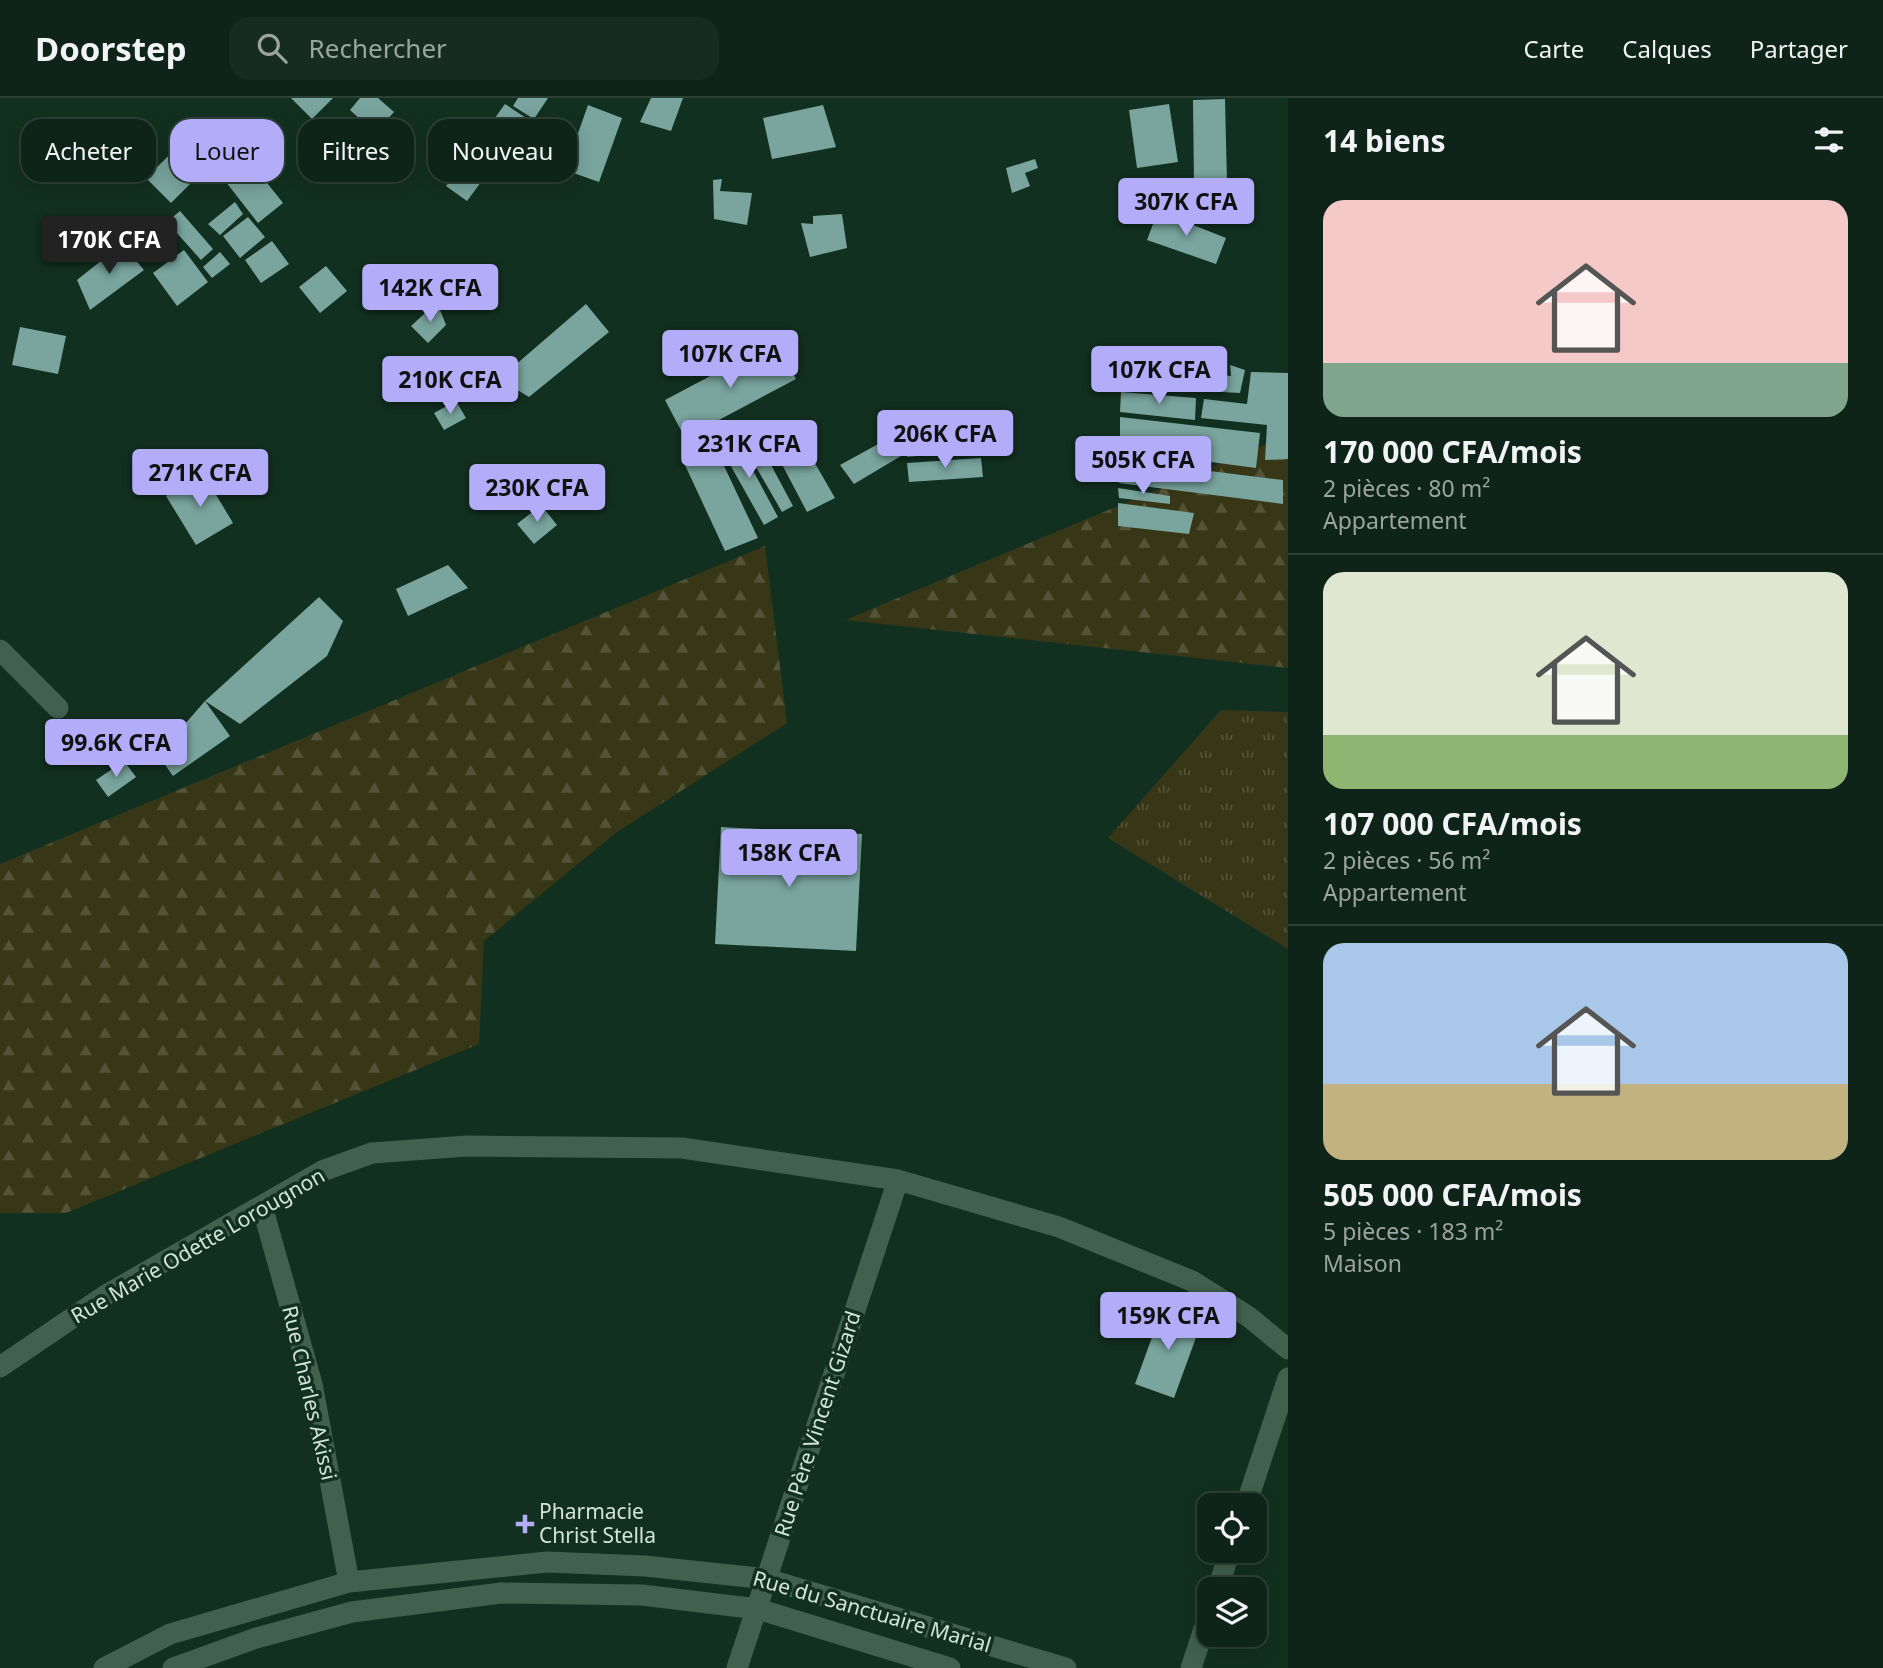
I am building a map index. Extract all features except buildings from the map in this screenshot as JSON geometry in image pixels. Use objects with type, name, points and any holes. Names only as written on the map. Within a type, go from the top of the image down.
[{"type":"street","points":[[0,650],[58,708]]},
{"type":"street","name":"Rue Marie Odette Lorougnon","points":[[0,1367],[106,1295],[322,1171],[372,1153],[467,1146],[682,1148],[898,1180],[1059,1227],[1192,1281],[1249,1317],[1288,1349]]},
{"type":"street","name":"Rue Père Vincent Gizard","points":[[737,1668],[898,1180]]},
{"type":"street","name":"Rue Charles Akissi","points":[[262,1206],[312,1384],[349,1582]]},
{"type":"street","points":[[1250,1493],[1288,1378]]},
{"type":"street","name":"Rue du Sanctuaire Marial","points":[[104,1668],[170,1634],[349,1582],[547,1562],[645,1566],[767,1579],[1066,1668]]},
{"type":"street","name":"Rue du Sanctuaire Marial","points":[[173,1668],[256,1638],[352,1612],[501,1593],[642,1595],[758,1609],[950,1668]]},
{"type":"street","points":[[1191,1668],[1198,1647]]},
{"type":"green space","points":[[1288,435],[1288,668],[845,620]]},
{"type":"green space","points":[[765,546],[787,723],[617,832],[484,941],[479,1044],[66,1213],[0,1213],[0,864]]},
{"type":"green space","points":[[1221,710],[1288,712],[1288,949],[1108,838]]},
{"type":"place","name":"Pharmacie Christ Stella","points":[[525,1524]]}]
